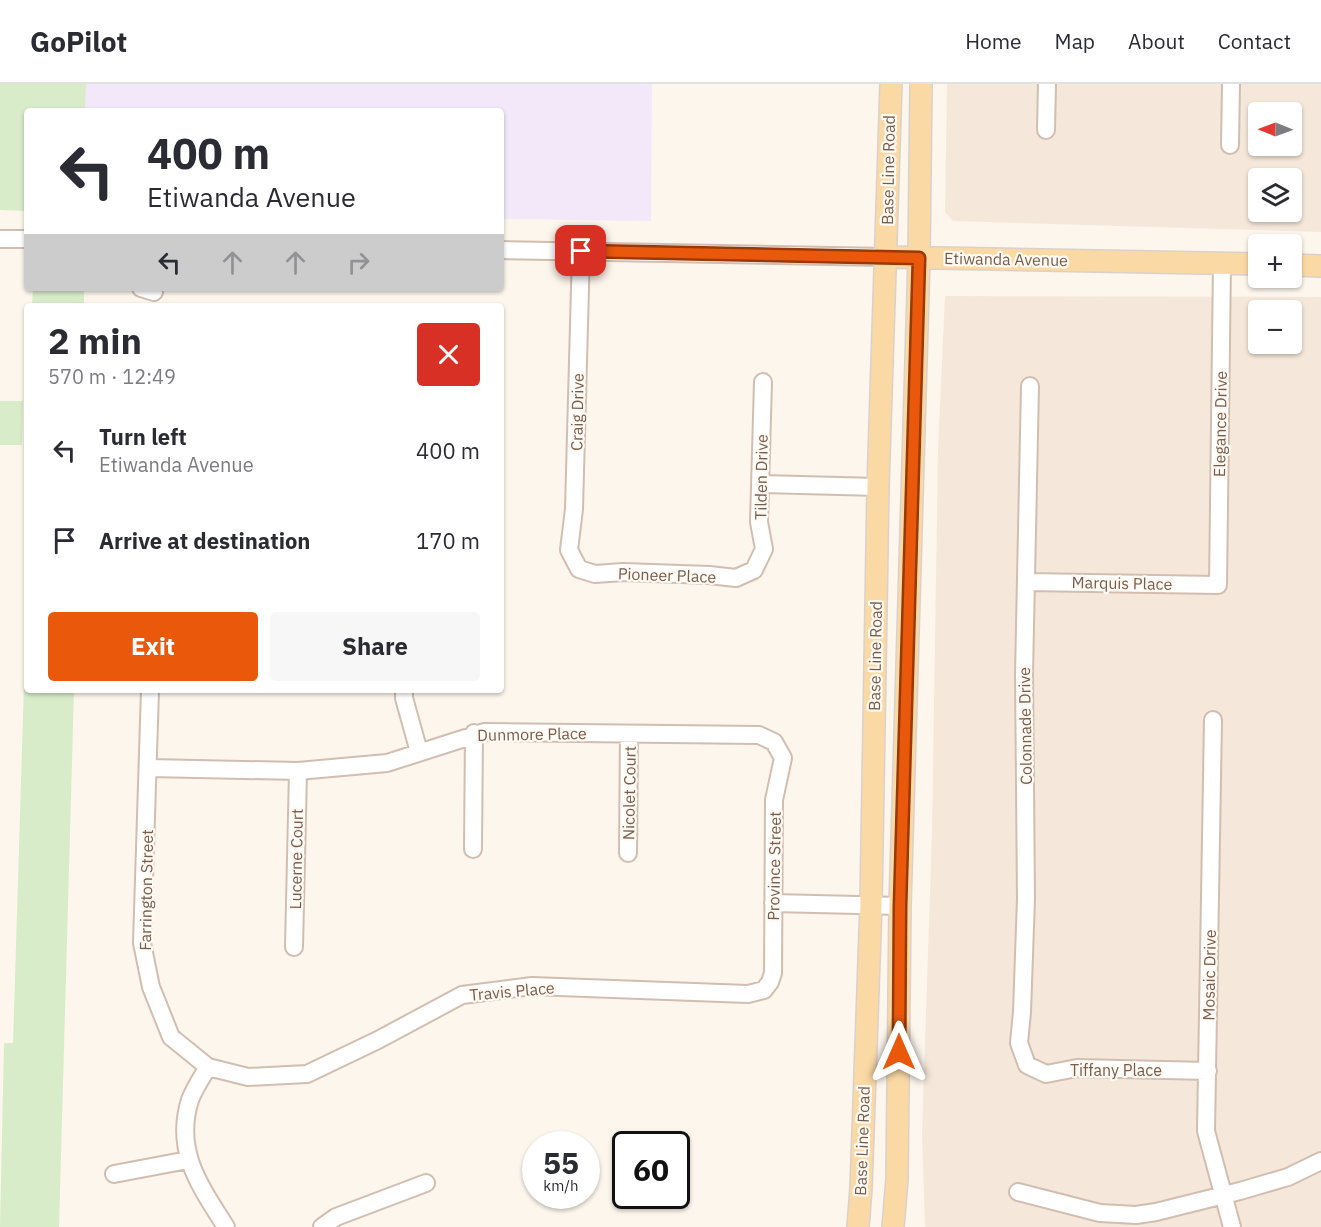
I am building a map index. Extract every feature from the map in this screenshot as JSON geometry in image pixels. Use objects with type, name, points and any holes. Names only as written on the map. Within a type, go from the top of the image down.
[{"type":"main road","name":"Base Line Road","points":[[858,1227],[871,904],[878,487],[891,84]]},
{"type":"main road","name":"Base Line Road","points":[[893,1227],[897,1179],[900,906],[919,258],[921,84]]},
{"type":"main road","name":"Etiwanda Avenue","points":[[886,257],[1248,264]]},
{"type":"main road","points":[[1302,265],[1321,266]]},
{"type":"street","points":[[1046,130],[1047,84]]},
{"type":"street","points":[[1230,145],[1231,84]]},
{"type":"street","points":[[0,238],[24,239]]},
{"type":"street","name":"Etiwanda Avenue","points":[[504,250],[886,257]]},
{"type":"street","name":"Craig Drive","points":[[579,569],[569,550],[574,509],[581,251]]},
{"type":"street","name":"Elegance Drive","points":[[1218,585],[1222,263]]},
{"type":"street","name":"Tilden Drive","points":[[754,570],[764,549],[759,522],[763,381]]},
{"type":"street","name":"Colonnade Drive","points":[[1027,1065],[1019,1043],[1026,898],[1024,674],[1030,386]]},
{"type":"street","points":[[760,484],[878,487]]},
{"type":"street","name":"Pioneer Place","points":[[579,569],[595,574],[623,572],[736,578],[754,570]]},
{"type":"street","name":"Marquis Place","points":[[1026,582],[1218,585]]},
{"type":"street","name":"Farrington Street","points":[[150,693],[142,943],[151,987],[171,1037],[208,1067]]},
{"type":"street","points":[[404,693],[419,752]]},
{"type":"street","name":"Mosaic Drive","points":[[1213,720],[1206,1131],[1232,1227]]},
{"type":"street","name":"Dunmore Place","points":[[149,768],[298,771],[387,763],[484,732],[759,735],[774,742]]},
{"type":"street","points":[[473,849],[474,734]]},
{"type":"street","name":"Nicolet Court","points":[[628,853],[629,734]]},
{"type":"street","name":"Province Street","points":[[764,990],[773,973],[774,801],[783,758],[774,742]]},
{"type":"street","name":"Lucerne Court","points":[[294,947],[298,771]]},
{"type":"street","points":[[773,903],[900,906]]},
{"type":"street","name":"Travis Place","points":[[208,1067],[248,1077],[307,1074],[378,1040],[462,995],[532,986],[748,994],[764,990]]},
{"type":"street","name":"Tiffany Place","points":[[1027,1065],[1046,1074],[1077,1068],[1208,1071]]},
{"type":"street","points":[[208,1067],[190,1100],[185,1131],[188,1160],[226,1227]]},
{"type":"street","points":[[114,1174],[188,1160]]},
{"type":"street","points":[[1018,1192],[1100,1214],[1136,1215],[1224,1196],[1288,1177],[1321,1161]]},
{"type":"street","points":[[322,1227],[336,1217],[426,1183]]},
{"type":"shaded area","points":[[86,84],[652,84],[651,221],[504,219],[504,108],[85,108]]},
{"type":"shaded area","points":[[947,84],[1321,84],[1321,232],[953,221],[945,212]]},
{"type":"shaded area","points":[[945,296],[1321,297],[1321,1227],[925,1227],[922,1133],[932,832],[938,449]]},
{"type":"green space","points":[[0,84],[86,84],[85,108],[24,108],[24,211],[0,210]]},
{"type":"green space","points":[[33,291],[84,291],[84,303],[32,303]]},
{"type":"green space","points":[[0,401],[23,401],[22,445],[0,445]]},
{"type":"green space","points":[[24,685],[24,693],[74,693],[59,1227],[0,1227],[4,1043],[13,1043]]},
{"type":"route","points":[[581,251],[919,258],[900,906],[899,1052]]}]
